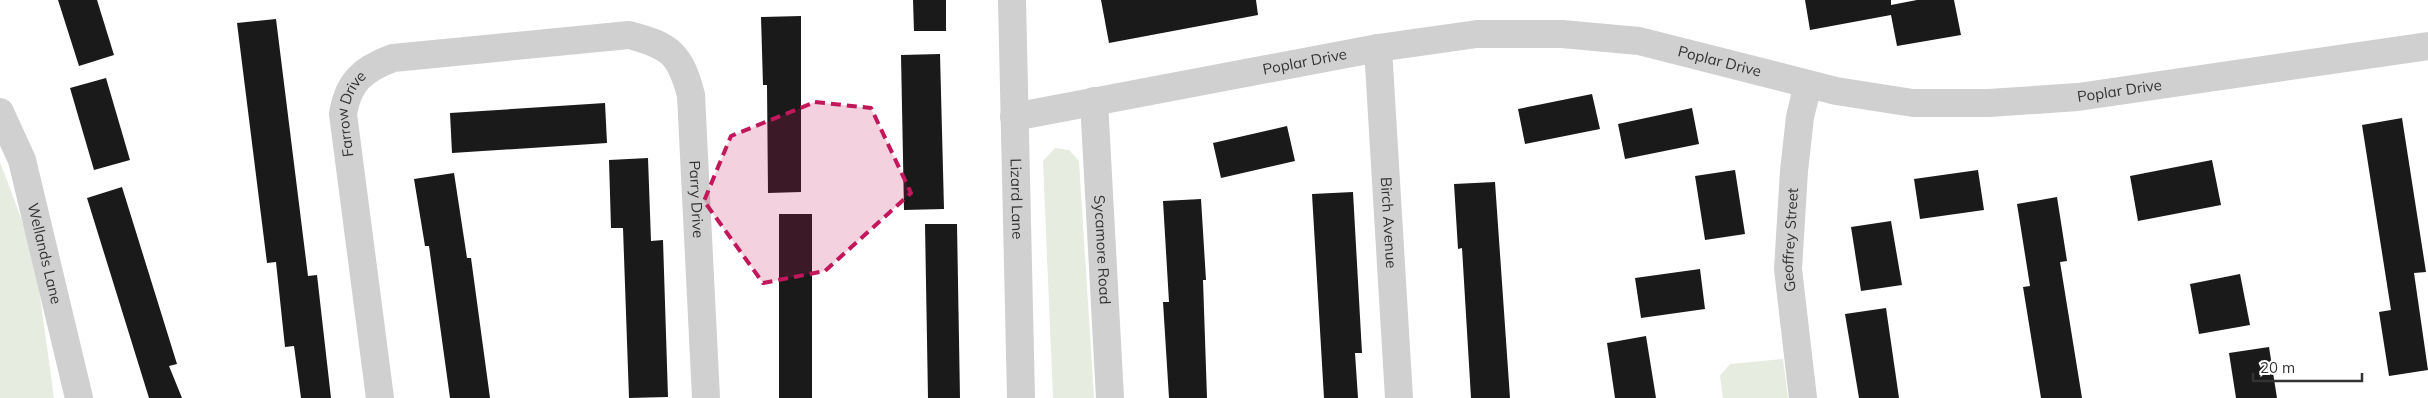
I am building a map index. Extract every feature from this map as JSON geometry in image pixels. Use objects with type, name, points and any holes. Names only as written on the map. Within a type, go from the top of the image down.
[{"type":"street","name":"Lizard Lane","points":[[1012,0],[1022,398]]},
{"type":"street","name":"Poplar Drive","points":[[1014,117],[1378,48],[1477,34],[1562,34],[1639,41],[1836,91],[1914,103],[1990,103],[2062,98],[2168,85],[2428,46]]},
{"type":"street","name":"Farrow Drive","points":[[380,398],[343,114],[346,95],[372,66],[392,58],[629,35]]},
{"type":"street","name":"Parry Drive","points":[[629,35],[650,41],[672,52],[684,69],[691,95],[706,398]]},
{"type":"street","name":"Birch Avenue","points":[[1378,48],[1399,398]]},
{"type":"street","name":"Geoffrey Street","points":[[1803,398],[1788,269],[1794,171],[1800,117],[1808,84]]},
{"type":"street","name":"Sycamore Road","points":[[1094,101],[1110,398]]},
{"type":"street","name":"Wellands Lane","points":[[0,112],[22,160],[79,398]]},
{"type":"highlighted area","points":[[815,102],[871,108],[911,193],[825,271],[763,283],[704,201],[731,136]]},
{"type":"shaded area","points":[[1055,148],[1069,150],[1079,161],[1094,398],[1053,398],[1043,161]]},
{"type":"shaded area","points":[[0,162],[34,253],[54,398],[0,398]]},
{"type":"shaded area","points":[[1783,359],[1788,398],[1723,398],[1720,376],[1730,364]]},
{"type":"building","points":[[58,0],[97,0],[114,55],[79,66]]},
{"type":"building","points":[[913,0],[946,0],[946,31],[914,31]]},
{"type":"building","points":[[1101,0],[1256,0],[1258,15],[1109,43]]},
{"type":"building","points":[[1805,0],[1891,0],[1891,5],[1917,0],[1954,0],[1961,35],[1897,46],[1891,15],[1810,30]]},
{"type":"building","points":[[801,16],[801,192],[768,193],[767,85],[763,85],[761,17]]},
{"type":"building","points":[[276,19],[308,276],[317,275],[331,398],[301,398],[294,346],[285,347],[276,262],[267,263],[237,23]]},
{"type":"building","points":[[940,54],[944,209],[904,210],[901,55]]},
{"type":"building","points":[[106,78],[130,160],[94,170],[70,88]]},
{"type":"building","points":[[1592,94],[1600,129],[1525,144],[1518,109]]},
{"type":"building","points":[[605,103],[607,143],[452,153],[450,113]]},
{"type":"building","points":[[1692,108],[1699,144],[1625,159],[1618,124]]},
{"type":"building","points":[[2402,118],[2426,272],[2414,273],[2428,370],[2389,376],[2379,312],[2391,310],[2362,125]]},
{"type":"building","points":[[1287,126],[1295,161],[1221,178],[1213,143]]},
{"type":"building","points":[[648,158],[651,241],[663,240],[668,397],[629,398],[623,228],[611,228],[609,160]]},
{"type":"building","points":[[2212,160],[2221,205],[2138,221],[2130,176]]},
{"type":"building","points":[[1735,170],[1745,234],[1705,240],[1695,176]]},
{"type":"building","points":[[1978,170],[1984,210],[1920,219],[1914,179]]},
{"type":"building","points":[[454,173],[467,258],[471,258],[490,398],[450,398],[429,246],[425,246],[414,179]]},
{"type":"building","points":[[1495,182],[1510,398],[1471,398],[1462,248],[1458,249],[1454,184]]},
{"type":"building","points":[[122,187],[177,364],[169,366],[182,398],[149,398],[87,198]]},
{"type":"building","points":[[1353,192],[1362,353],[1355,353],[1358,398],[1324,398],[1312,194]]},
{"type":"building","points":[[2057,197],[2067,261],[2060,262],[2082,398],[2041,398],[2023,287],[2030,286],[2017,204]]},
{"type":"building","points":[[1201,199],[1206,280],[1203,280],[1207,398],[1169,398],[1163,302],[1169,302],[1163,201]]},
{"type":"building","points":[[779,214],[812,214],[812,398],[779,398]]},
{"type":"building","points":[[1891,221],[1902,285],[1861,291],[1851,227]]},
{"type":"building","points":[[925,224],[957,224],[960,398],[928,398]]},
{"type":"building","points":[[1700,269],[1705,309],[1641,318],[1635,278]]},
{"type":"building","points":[[2240,274],[2250,325],[2199,334],[2190,284]]},
{"type":"building","points":[[1886,308],[1899,398],[1859,398],[1845,314]]},
{"type":"building","points":[[1646,336],[1656,398],[1615,398],[1607,343]]},
{"type":"building","points":[[2269,347],[2277,398],[2236,398],[2229,353]]}]
